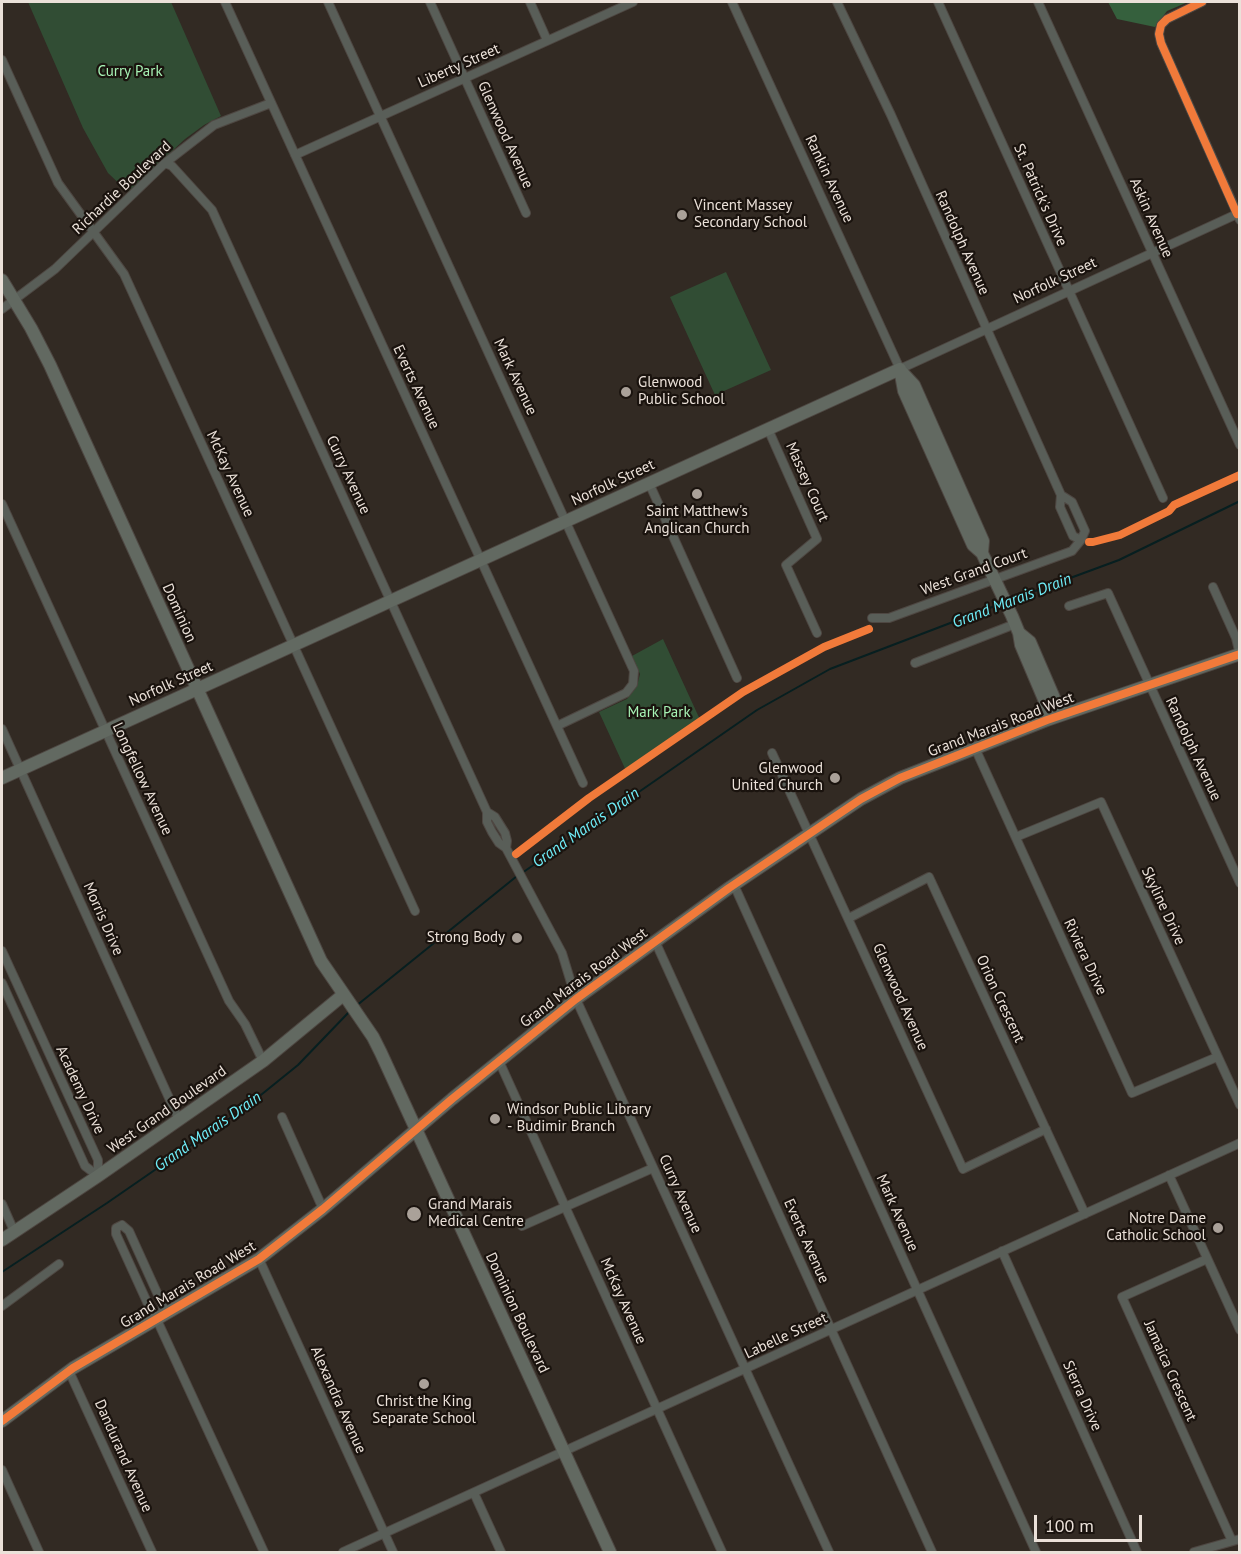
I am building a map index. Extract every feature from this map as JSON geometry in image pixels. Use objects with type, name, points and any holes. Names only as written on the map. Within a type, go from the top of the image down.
[{"type":"street","name":"Everts Avenue","points":[[225,2],[583,783]]},
{"type":"street","name":"Mark Avenue","points":[[328,2],[634,671],[633,684],[626,693],[557,726]]},
{"type":"street","name":"Glenwood Avenue","points":[[430,2],[526,213]]},
{"type":"street","points":[[530,2],[548,40]]},
{"type":"street","name":"Liberty Street","points":[[295,155],[631,2]]},
{"type":"street","name":"Rankin Avenue","points":[[732,2],[900,369],[908,402],[973,545],[982,553],[1015,625],[1030,642],[1057,716]]},
{"type":"street","name":"Randolph Avenue","points":[[837,2],[891,115],[1061,495],[1060,507],[1073,536],[1081,540],[1085,531],[1072,502],[1061,495]]},
{"type":"street","name":"St. Patrick's Drive","points":[[938,2],[1163,498]]},
{"type":"street","name":"Askin Avenue","points":[[1038,2],[1239,445]]},
{"type":"street","points":[[1202,2],[1167,19],[1161,25],[1159,34],[1161,44],[1238,217]]},
{"type":"street","name":"McKay Avenue","points":[[2,60],[58,183],[124,274],[415,911]]},
{"type":"street","name":"Richardie Boulevard","points":[[2,309],[55,269],[165,163],[214,125],[272,103]]},
{"type":"street","name":"Curry Avenue","points":[[165,163],[172,166],[212,210],[487,812],[487,822],[499,843],[506,848],[562,953],[576,999],[829,1552]]},
{"type":"street","name":"Norfolk Street","points":[[2,778],[1152,253],[1238,217]]},
{"type":"street","name":"Dominion","points":[[2,280],[50,365],[321,961],[363,1022]]},
{"type":"street","name":"Massey Court","points":[[768,429],[817,539],[786,565],[817,633]]},
{"type":"street","points":[[649,483],[737,678]]},
{"type":"street","name":"Longfellow Avenue","points":[[2,504],[229,1001],[245,1024],[263,1061]]},
{"type":"street","name":"West Grand Court","points":[[872,618],[889,618],[996,582],[1072,551],[1081,540]]},
{"type":"street","points":[[1213,587],[1236,638],[1239,654]]},
{"type":"street","name":"Randolph Avenue","points":[[1069,606],[1108,593],[1239,883]]},
{"type":"street","points":[[915,663],[1015,625]]},
{"type":"street","name":"Grand Marais Road West","points":[[2,1421],[69,1371],[259,1259],[323,1209],[576,999],[734,885],[810,833],[884,787],[1057,716],[1239,654]]},
{"type":"street","name":"Morris Drive","points":[[2,729],[179,1120]]},
{"type":"street","name":"Riviera Drive","points":[[975,748],[1132,1093],[1217,1057]]},
{"type":"street","name":"Glenwood Avenue","points":[[772,753],[963,1169],[1046,1129]]},
{"type":"street","name":"Skyline Drive","points":[[1016,837],[1101,802],[1239,1105]]},
{"type":"street","name":"Orion Crescent","points":[[849,918],[929,877],[1085,1214]]},
{"type":"street","name":"Mark Avenue","points":[[734,885],[1036,1552]]},
{"type":"street","name":"Everts Avenue","points":[[655,941],[932,1552]]},
{"type":"street","name":"Academy Drive","points":[[2,951],[98,1160],[98,1176]]},
{"type":"street","name":"Academy Drive","points":[[2,983],[85,1166],[98,1176]]},
{"type":"street","name":"West Grand Boulevard","points":[[2,1240],[263,1061],[343,995]]},
{"type":"street","name":"Dominion Boulevard","points":[[363,1022],[381,1053],[417,1130],[610,1552]]},
{"type":"street","name":"McKay Avenue","points":[[499,1061],[722,1552]]},
{"type":"street","points":[[282,1117],[323,1209]]},
{"type":"street","name":"Labelle Street","points":[[342,1552],[1239,1143]]},
{"type":"street","points":[[522,1226],[653,1168]]},
{"type":"street","points":[[1169,1175],[1239,1330]]},
{"type":"street","points":[[2,1204],[14,1231]]},
{"type":"street","points":[[159,1318],[163,1306],[129,1230],[122,1225],[116,1228],[117,1234],[152,1313],[159,1318],[264,1552]]},
{"type":"street","name":"Sierra Drive","points":[[1002,1251],[1137,1552]]},
{"type":"street","name":"Alexandra Avenue","points":[[259,1259],[393,1552]]},
{"type":"street","name":"Jamaica Crescent","points":[[1207,1259],[1122,1297],[1236,1540]]},
{"type":"street","points":[[2,1306],[59,1264]]},
{"type":"street","name":"Dandurand Avenue","points":[[69,1371],[152,1552]]},
{"type":"street","points":[[2,1470],[39,1552]]},
{"type":"street","points":[[474,1493],[501,1552]]},
{"type":"street","points":[[1194,1552],[1236,1540]]},
{"type":"green space","name":"Curry Park","points":[[28,2],[171,2],[221,116],[185,139],[128,192],[108,173],[83,128]]},
{"type":"green space","points":[[1108,2],[1188,2],[1167,11],[1155,27],[1117,19]]},
{"type":"green space","points":[[726,272],[771,370],[715,395],[670,297]]},
{"type":"green space","name":"Mark Park","points":[[663,639],[702,724],[628,775],[599,712],[627,699],[637,686],[640,674],[632,656]]},
{"type":"waterway","name":"Grand Marais Drain","points":[[1008,601],[1119,560],[1240,501]]},
{"type":"waterway","name":"Grand Marais Drain","points":[[522,873],[757,710],[830,669],[1000,604]]},
{"type":"waterway","name":"Grand Marais Drain","points":[[356,1006],[517,876]]},
{"type":"waterway","name":"Grand Marais Drain","points":[[2,1272],[246,1107],[298,1065],[349,1012]]},
{"type":"cycle path","points":[[1202,2],[1167,19],[1161,25],[1159,34],[1237,214]]},
{"type":"cycle path","points":[[1089,542],[1120,535],[1169,511],[1174,505],[1240,475]]},
{"type":"cycle path","points":[[516,854],[589,798],[743,692],[824,647],[869,629]]},
{"type":"cycle path","points":[[2,1421],[73,1368],[259,1259],[323,1209],[452,1099],[576,999],[729,888],[861,799],[900,778],[1047,720],[1240,654]]},
{"type":"place","name":"Vincent Massey Secondary School","points":[[682,215]]},
{"type":"place","name":"Glenwood Public School","points":[[626,392]]},
{"type":"place","name":"Saint Matthew's Anglican Church","points":[[697,494]]},
{"type":"place","name":"Glenwood United Church","points":[[835,778]]},
{"type":"place","name":"Strong Body","points":[[517,938]]},
{"type":"place","name":"Windsor Public Library - Budimir Branch","points":[[495,1119]]},
{"type":"place","name":"Grand Marais Medical Centre","points":[[414,1214]]},
{"type":"place","name":"Notre Dame Catholic School","points":[[1218,1228]]},
{"type":"place","name":"Christ the King Separate School","points":[[424,1384]]}]
